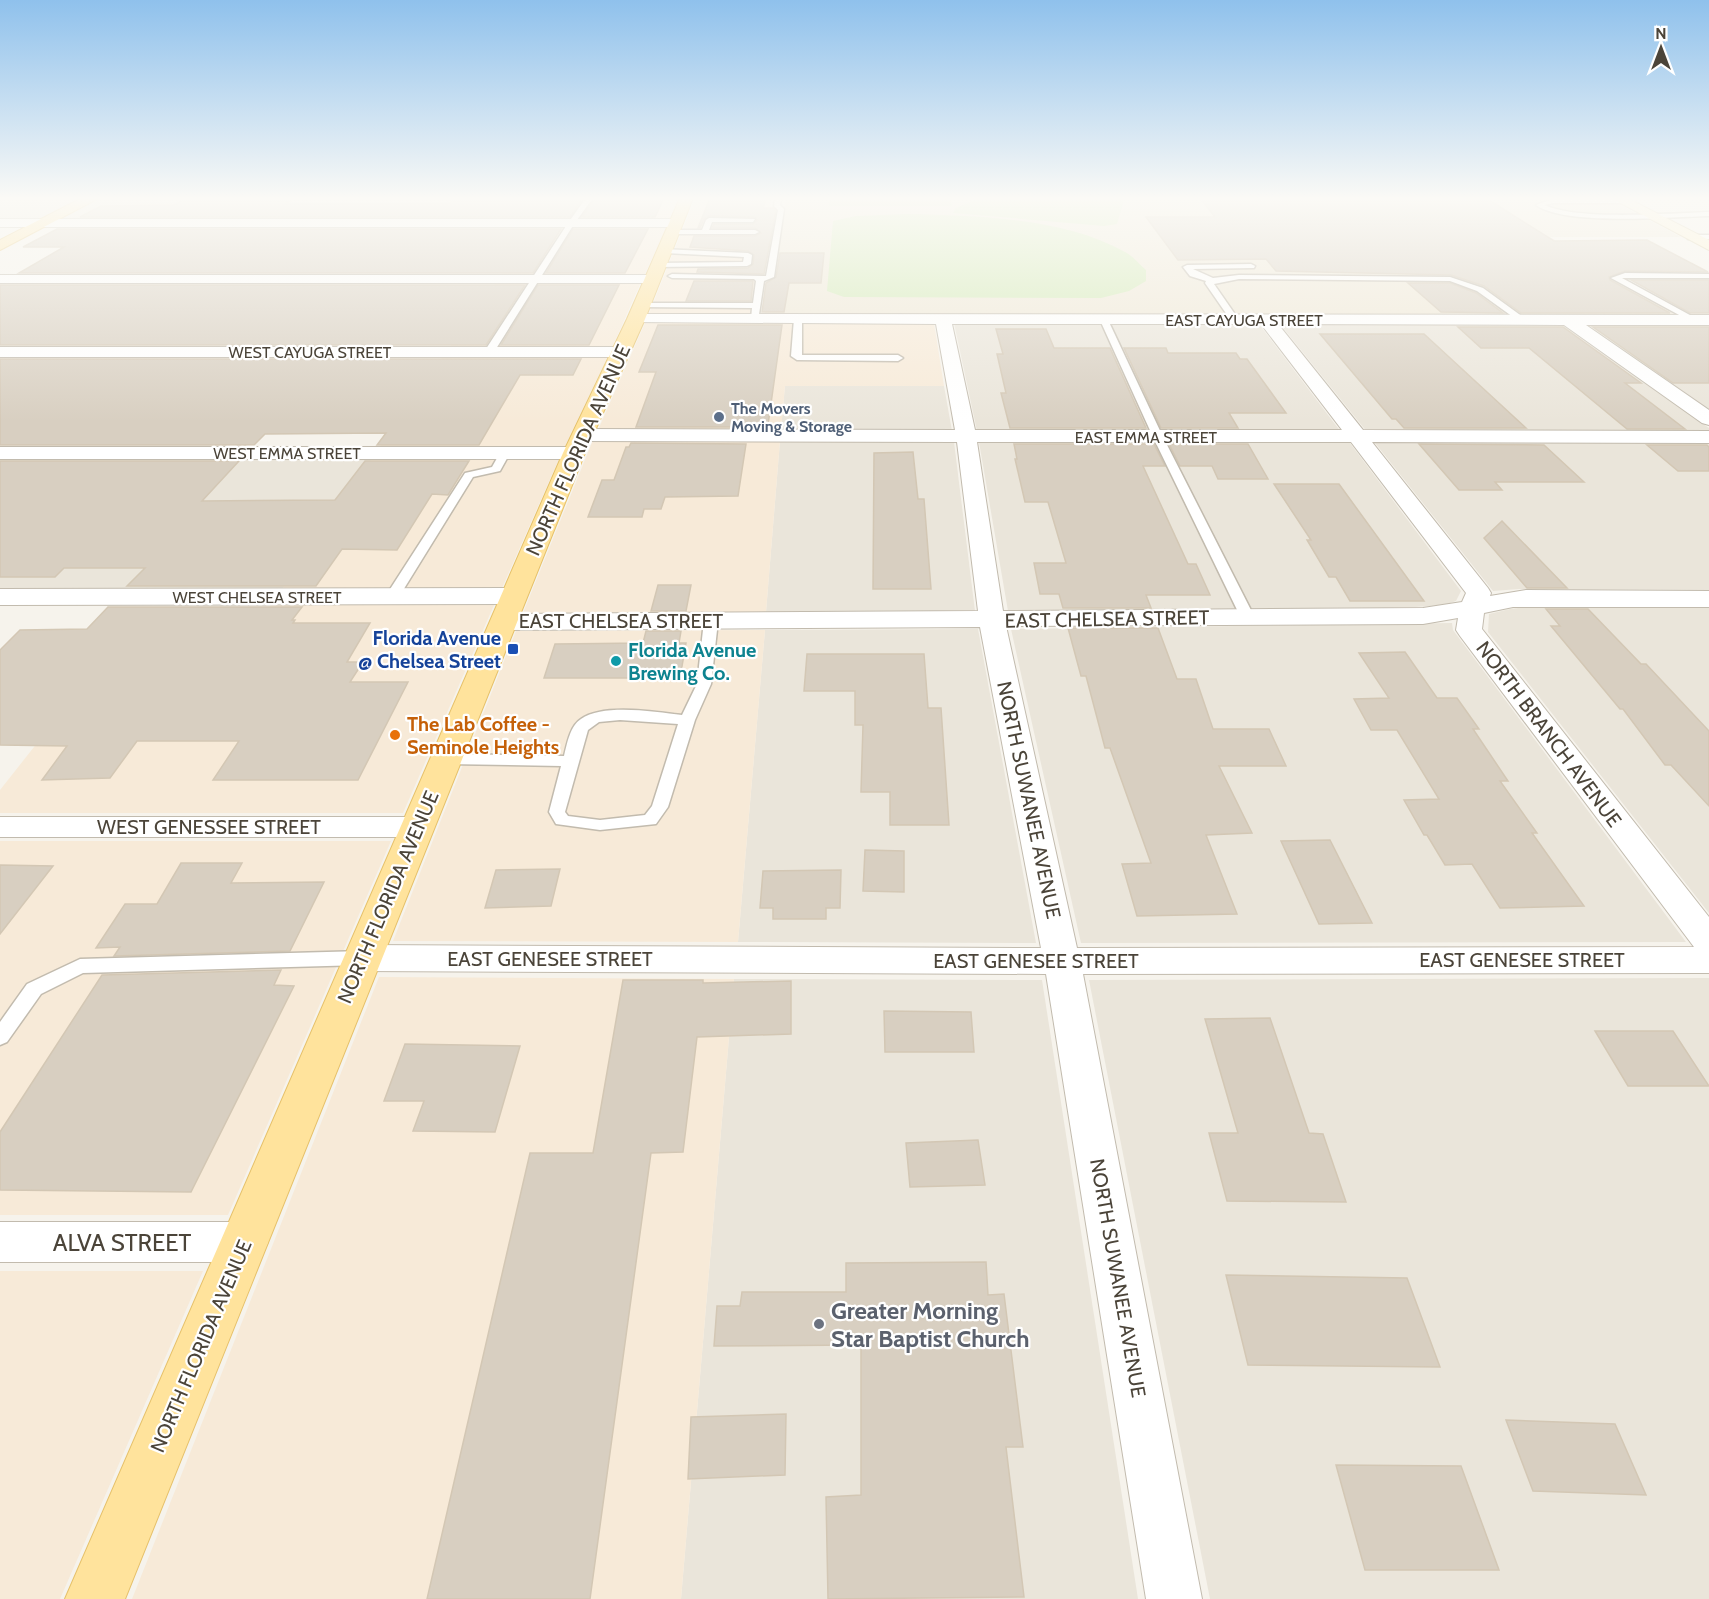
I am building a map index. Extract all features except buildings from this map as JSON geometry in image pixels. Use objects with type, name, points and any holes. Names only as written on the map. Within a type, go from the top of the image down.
[{"type":"main road","name":"NORTH FLORIDA AVENUE","points":[[95,1599],[579,444],[658,273]]},
{"type":"street","points":[[0,279],[535,279],[574,273]]},
{"type":"street","name":"EAST CAYUGA STREET","points":[[690,273],[756,312],[798,319],[1702,320]]},
{"type":"street","name":"NORTH SUWANEE AVENUE","points":[[943,320],[966,436],[992,620],[1062,961],[1174,1599]]},
{"type":"street","points":[[1568,320],[1709,419]]},
{"type":"street","name":"NORTH BRANCH AVENUE","points":[[1267,321],[1479,593],[1472,608],[1469,630],[1709,942]]},
{"type":"street","name":"WEST CAYUGA STREET","points":[[0,352],[621,352]]},
{"type":"street","name":"EAST EMMA STREET","points":[[579,444],[966,436],[1709,437]]},
{"type":"street","name":"WEST EMMA STREET","points":[[0,453],[505,453],[579,444]]},
{"type":"street","name":"WEST CHELSEA STREET","points":[[0,597],[392,597],[509,609]]},
{"type":"street","name":"EAST CHELSEA STREET","points":[[509,609],[711,621],[1248,618],[1423,616],[1455,613],[1499,600],[1526,598],[1709,599]]},
{"type":"street","name":"WEST GENESSEE STREET","points":[[0,827],[417,827]]},
{"type":"street","name":"EAST GENESEE STREET","points":[[363,958],[1062,961],[1709,960]]},
{"type":"street","name":"ALVA STREET","points":[[0,1242],[244,1242]]},
{"type":"lane","points":[[489,352],[539,273]]},
{"type":"lane","points":[[735,273],[760,280],[770,278],[771,273]]},
{"type":"lane","points":[[1192,273],[1213,281],[1239,277],[1369,277],[1428,278],[1466,282],[1481,288],[1523,320]]},
{"type":"lane","points":[[1702,320],[1615,278],[1625,275],[1709,276]]},
{"type":"lane","points":[[756,312],[760,280]]},
{"type":"lane","points":[[1213,281],[1209,283],[1211,288],[1235,320]]},
{"type":"lane","points":[[798,319],[796,356],[800,358],[898,358]]},
{"type":"lane","points":[[1104,320],[1158,437],[1248,618]]},
{"type":"lane","points":[[392,597],[469,475],[496,469],[505,453]]},
{"type":"lane","points":[[687,720],[618,714],[586,722],[582,727],[570,761],[557,812],[562,820],[600,825],[650,820],[660,807],[687,720],[704,684],[711,621]]},
{"type":"lane","points":[[446,759],[570,761]]},
{"type":"lane","points":[[0,1036],[34,989],[80,966],[363,958]]},
{"type":"shaded area","points":[[502,273],[646,273],[644,276],[500,276]]},
{"type":"shaded area","points":[[665,273],[764,273],[755,316],[648,316]]},
{"type":"shaded area","points":[[772,273],[1607,273],[1679,317],[764,316]]},
{"type":"shaded area","points":[[496,282],[641,282],[612,348],[449,348]]},
{"type":"shaded area","points":[[645,323],[934,323],[944,386],[785,386],[781,430],[598,430]]},
{"type":"shaded area","points":[[954,323],[1259,324],[1341,432],[977,431]]},
{"type":"shaded area","points":[[1280,324],[1562,324],[1709,428],[1709,432],[1367,432]]},
{"type":"shaded area","points":[[1583,324],[1709,324],[1709,410]]},
{"type":"shaded area","points":[[443,356],[608,356],[564,448],[380,447]]},
{"type":"shaded area","points":[[785,386],[944,386],[952,431],[781,430]]},
{"type":"shaded area","points":[[593,440],[780,441],[766,612],[523,613]]},
{"type":"shaded area","points":[[780,441],[954,442],[975,611],[766,612]]},
{"type":"shaded area","points":[[979,442],[1350,443],[1461,591],[1456,601],[1444,605],[1415,607],[1008,611]]},
{"type":"shaded area","points":[[1375,443],[1709,443],[1709,590],[1519,589],[1493,591]]},
{"type":"shaded area","points":[[0,458],[372,459],[283,588],[0,588]]},
{"type":"shaded area","points":[[372,459],[559,459],[502,588],[283,588]]},
{"type":"shaded area","points":[[271,605],[494,605],[403,813],[0,813],[0,790],[68,704],[209,695]]},
{"type":"shaded area","points":[[1534,606],[1709,607],[1709,913],[1488,632],[1489,614]]},
{"type":"shaded area","points":[[1452,623],[1453,630],[1686,942],[1081,943],[1011,629]]},
{"type":"shaded area","points":[[978,629],[1036,943],[738,942],[765,630]]},
{"type":"shaded area","points":[[765,630],[738,942],[393,941],[516,631]]},
{"type":"shaded area","points":[[0,841],[391,841],[228,1215],[0,1215]]},
{"type":"shaded area","points":[[379,977],[734,979],[681,1599],[132,1599]]},
{"type":"shaded area","points":[[1709,978],[1709,1599],[1210,1599],[1089,980]]},
{"type":"shaded area","points":[[734,979],[1042,980],[1138,1599],[681,1599]]},
{"type":"shaded area","points":[[0,1271],[203,1271],[60,1599],[0,1599]]},
{"type":"green space","points":[[829,273],[1146,273],[1146,281],[1129,291],[1101,298],[844,297],[827,291]]},
{"type":"place","name":"The Movers Moving & Storage","points":[[719,417]]},
{"type":"place","name":"Florida Avenue @ Chelsea Street","points":[[513,649]]},
{"type":"place","name":"Florida Avenue Brewing Co.","points":[[616,661]]},
{"type":"place","name":"The Lab Coffee - Seminole Heights","points":[[395,735]]},
{"type":"place","name":"Greater Morning Star Baptist Church","points":[[819,1324]]}]
